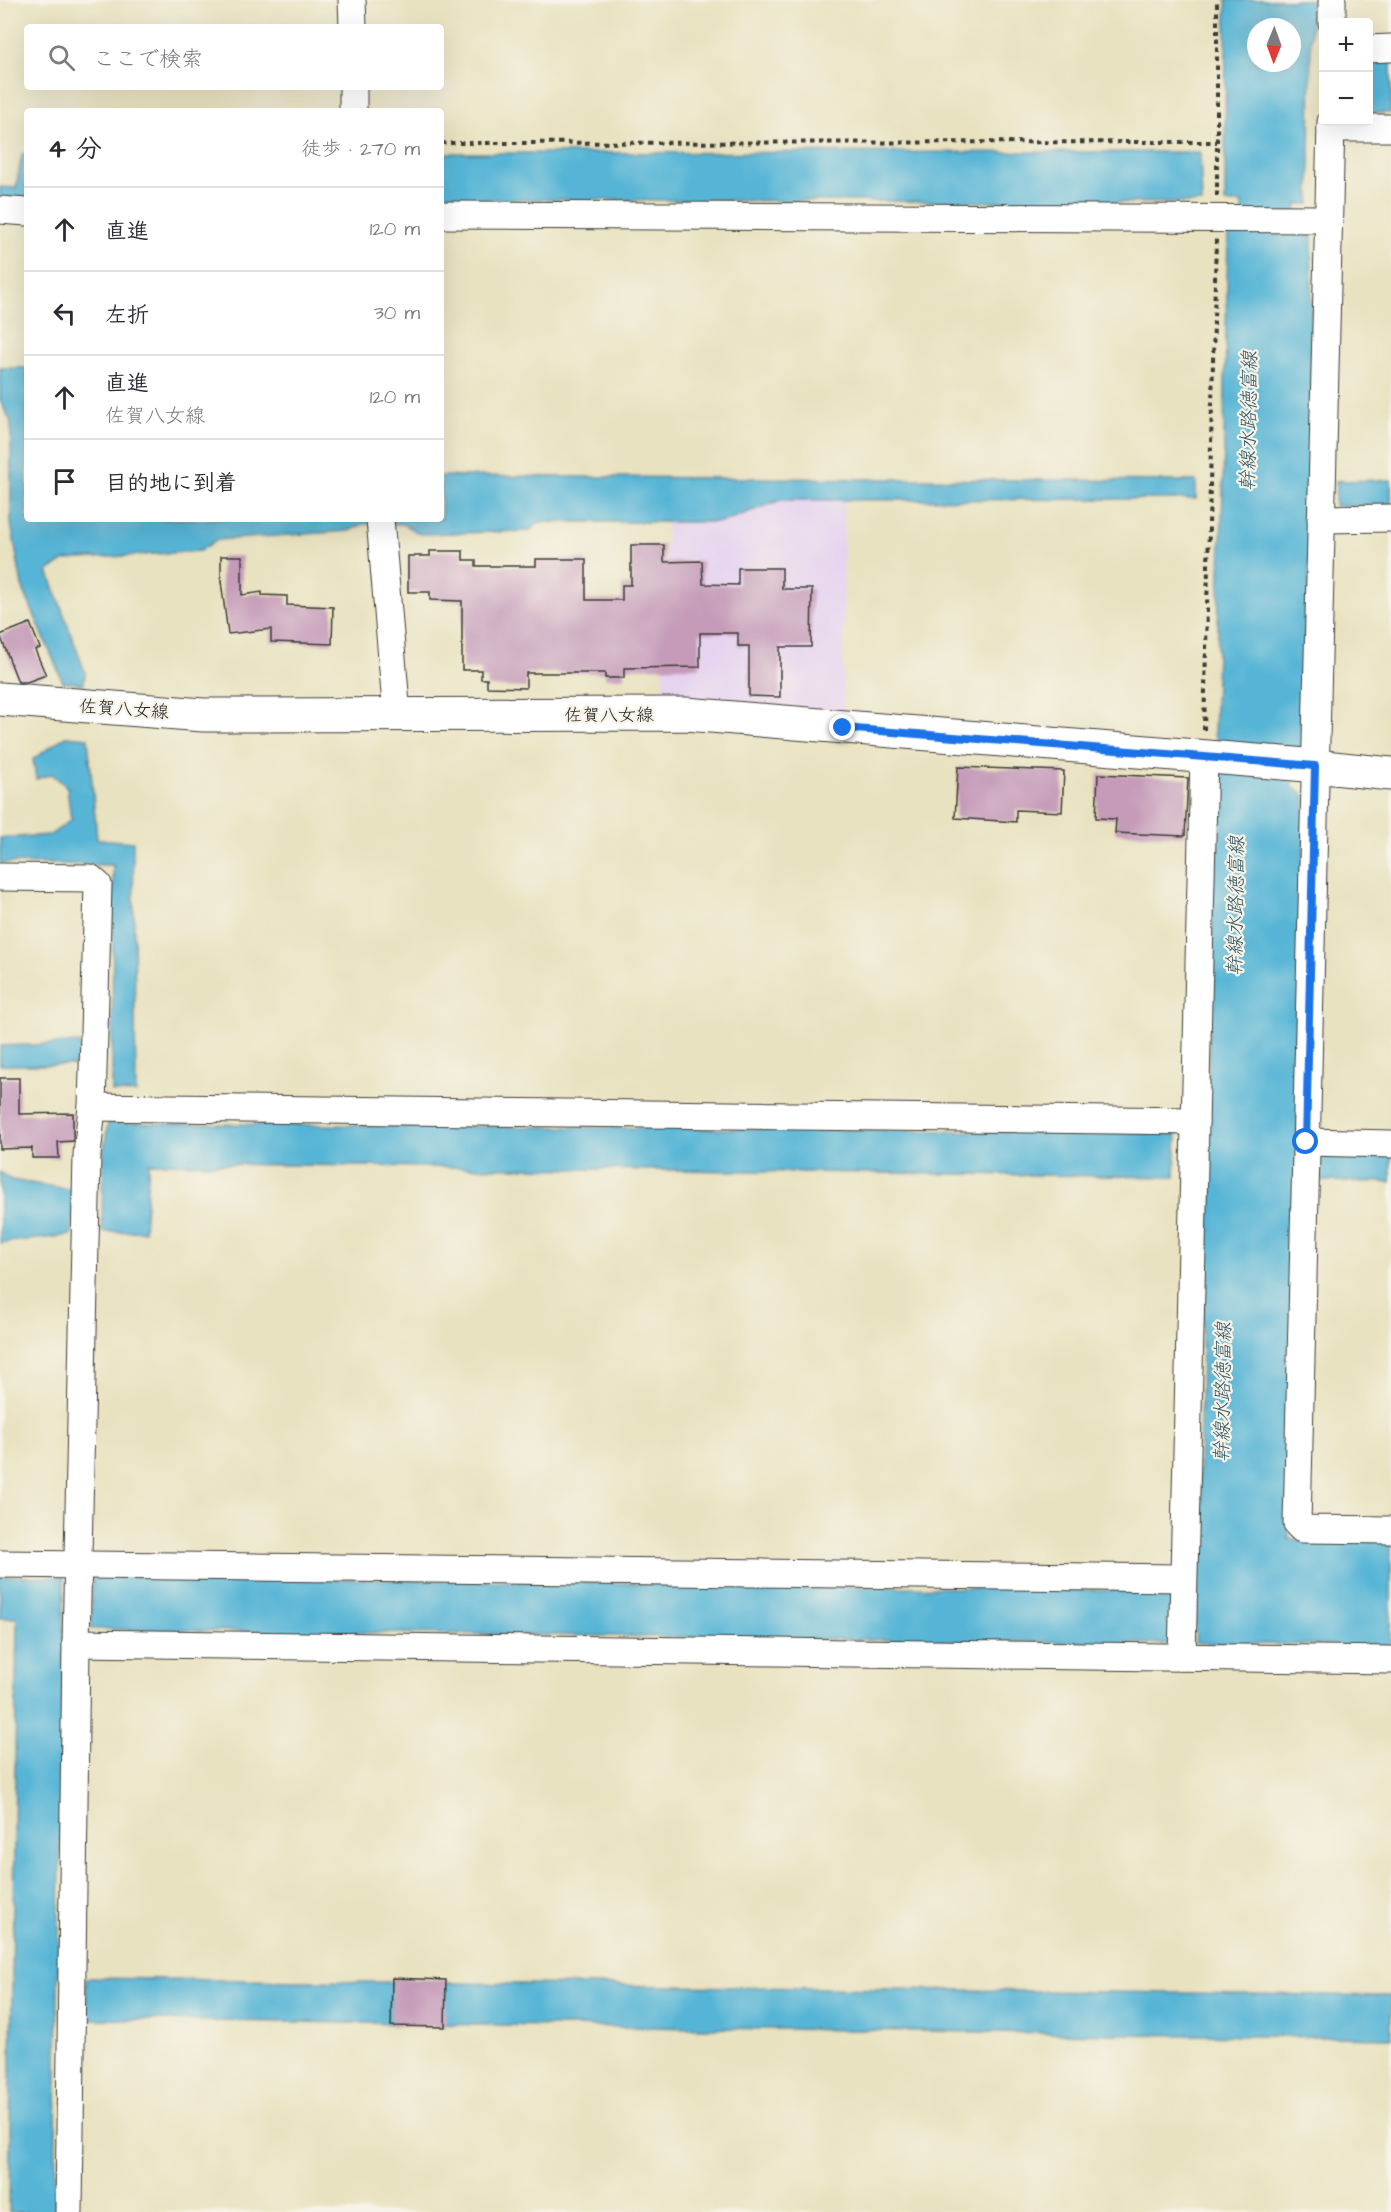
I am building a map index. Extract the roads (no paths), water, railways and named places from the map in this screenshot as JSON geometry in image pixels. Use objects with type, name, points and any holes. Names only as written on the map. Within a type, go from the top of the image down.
[{"type":"main road","name":"佐賀八女線","points":[[0,699],[203,715],[686,714],[1305,765]]},
{"type":"main road","points":[[1305,765],[1391,774]]},
{"type":"street","points":[[352,0],[352,24]]},
{"type":"street","points":[[1332,0],[1332,18]]},
{"type":"street","points":[[1373,49],[1391,48]]},
{"type":"street","points":[[353,90],[353,108]]},
{"type":"street","points":[[1331,126],[1320,219],[1321,519],[1305,765],[1306,1142],[1296,1524],[1302,1529],[1391,1530]]},
{"type":"street","points":[[1351,126],[1391,128]]},
{"type":"street","points":[[0,210],[24,212]]},
{"type":"street","points":[[444,216],[1320,219]]},
{"type":"street","points":[[1321,519],[1391,518]]},
{"type":"street","points":[[381,524],[397,716]]},
{"type":"street","points":[[1182,1657],[1195,1121],[1211,758]]},
{"type":"street","points":[[0,877],[90,878],[98,885],[92,1107],[87,1155],[76,1642],[69,2212]]},
{"type":"street","points":[[92,1107],[1195,1121]]},
{"type":"street","points":[[1306,1142],[1391,1144]]},
{"type":"street","points":[[0,1564],[78,1589],[1183,1578]]},
{"type":"street","points":[[76,1642],[1391,1660]]},
{"type":"water","name":"幹線水路徳富線","points":[[1226,0],[1311,0],[1310,204],[1297,204],[1295,232],[1312,234],[1308,742],[1292,752],[1292,787],[1305,795],[1289,1539],[1391,1542],[1391,1646],[1195,1643],[1215,788],[1222,782],[1223,746],[1214,735],[1223,490],[1228,233],[1241,232],[1242,203],[1225,203]]},
{"type":"water","points":[[1373,57],[1391,57],[1391,113],[1373,113]]},
{"type":"water","points":[[1200,152],[1202,203],[444,199],[444,153]]},
{"type":"water","points":[[22,154],[24,154],[24,202],[0,201],[0,187],[16,188]]},
{"type":"water","points":[[0,368],[24,368],[24,522],[444,522],[444,476],[1196,481],[1196,499],[781,500],[722,522],[539,522],[530,531],[420,534],[403,524],[363,524],[349,531],[216,540],[200,551],[65,560],[48,571],[85,672],[84,684],[63,682],[22,586],[11,523],[11,422],[0,401]]},
{"type":"water","points":[[1391,480],[1391,506],[1335,506],[1336,481]]},
{"type":"water","points":[[66,736],[88,738],[97,839],[133,842],[136,1093],[112,1092],[113,865],[0,863],[0,838],[50,835],[71,820],[67,787],[52,774],[36,779],[33,759]]},
{"type":"water","points":[[80,1043],[80,1054],[76,1065],[0,1065],[0,1046]]},
{"type":"water","points":[[108,1123],[1177,1133],[1175,1177],[149,1163],[144,1231],[102,1232],[103,1156]]},
{"type":"water","points":[[1317,1155],[1391,1156],[1391,1182],[1317,1181]]},
{"type":"water","points":[[0,1172],[11,1180],[74,1190],[72,1235],[0,1243]]},
{"type":"water","points":[[92,1575],[1171,1591],[1170,1644],[91,1629]]},
{"type":"water","points":[[0,1576],[64,1577],[55,2212],[9,2212],[17,1618],[0,1618]]},
{"type":"water","points":[[86,1978],[1391,1996],[1391,2038],[86,2019]]}]
